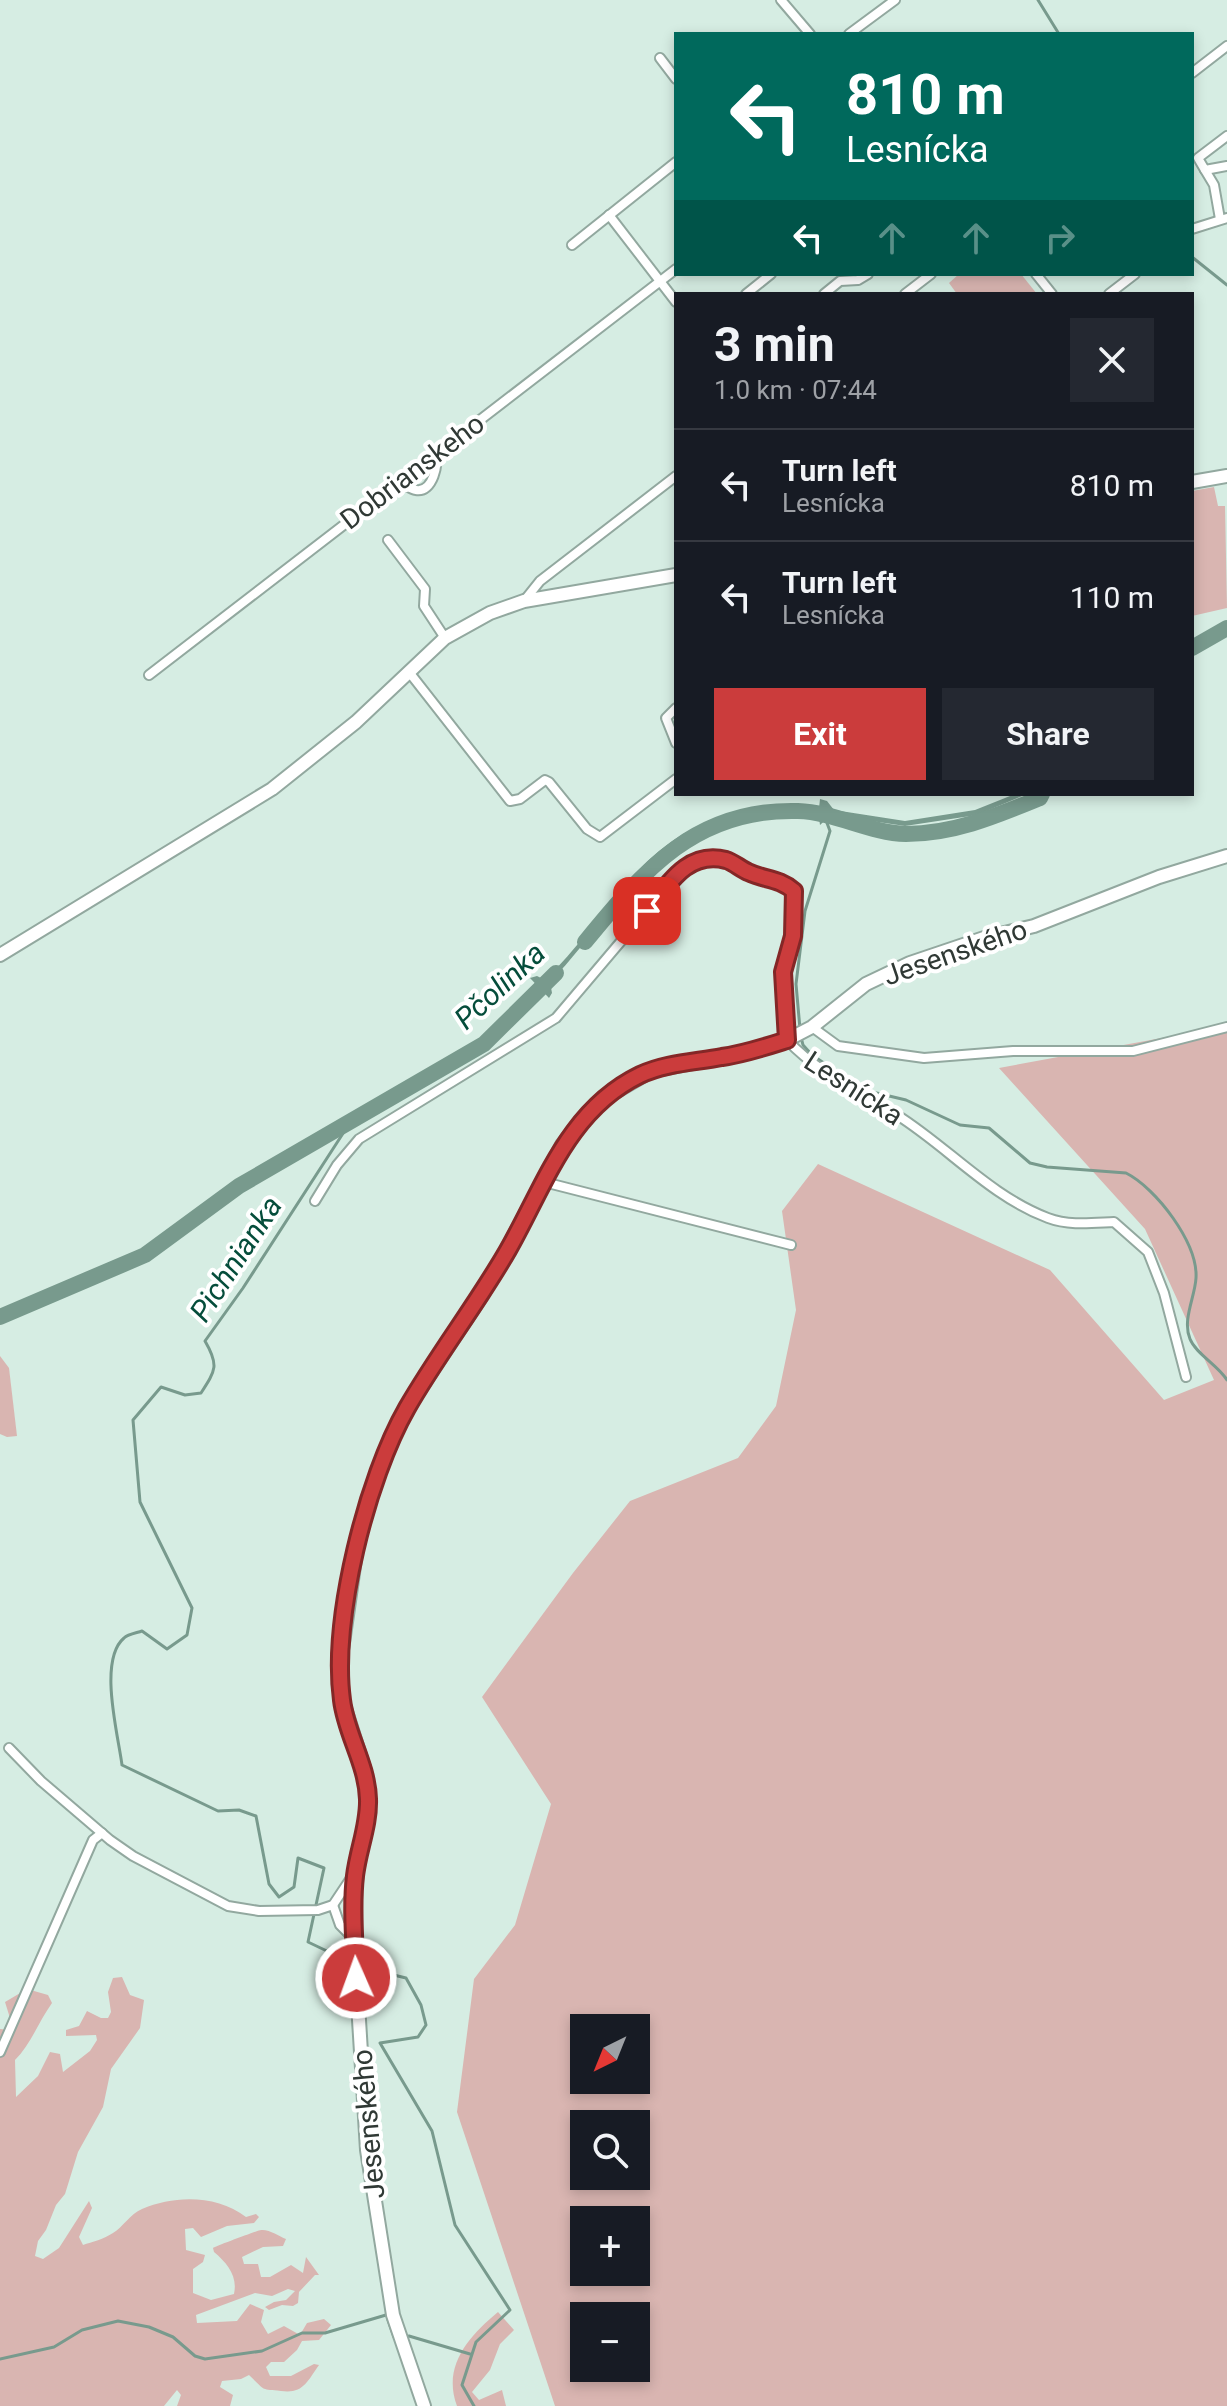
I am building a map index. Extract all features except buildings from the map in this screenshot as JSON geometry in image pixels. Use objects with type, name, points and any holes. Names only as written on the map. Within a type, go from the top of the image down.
[{"type":"street","points":[[781,0],[808,32]]},
{"type":"street","points":[[852,32],[895,0]]},
{"type":"street","points":[[1194,71],[1227,46]]},
{"type":"street","points":[[660,58],[674,76]]},
{"type":"street","points":[[1194,228],[1223,218],[1214,185],[1195,155],[1227,136]]},
{"type":"street","points":[[572,245],[674,164]]},
{"type":"street","points":[[1205,170],[1227,166]]},
{"type":"street","points":[[609,215],[674,299]]},
{"type":"street","name":"Dobrianskeho","points":[[149,675],[674,270]]},
{"type":"street","points":[[748,292],[768,276]]},
{"type":"street","points":[[826,292],[840,281],[858,280],[865,276]]},
{"type":"street","points":[[908,292],[928,276]]},
{"type":"street","points":[[1038,276],[1050,292]]},
{"type":"street","points":[[1112,292],[1132,276]]},
{"type":"street","points":[[397,482],[416,490],[422,489],[434,478],[438,460],[436,452]]},
{"type":"street","points":[[1194,479],[1227,476]]},
{"type":"street","points":[[524,601],[540,581],[674,478]]},
{"type":"street","points":[[388,540],[425,589],[424,606],[445,638]]},
{"type":"street","points":[[0,955],[272,789],[312,760],[445,638],[490,613],[524,601],[674,575]]},
{"type":"street","points":[[409,672],[510,801],[520,799],[545,780],[587,829],[600,837],[674,781]]},
{"type":"street","points":[[674,710],[666,718],[674,738]]},
{"type":"street","name":"Jesenského","points":[[424,2406],[393,2315],[367,2150],[352,1906],[368,1801],[365,1771],[342,1699],[342,1650],[357,1545],[394,1432],[422,1384],[483,1294],[562,1145],[584,1117],[638,1076],[787,1040],[812,1027],[866,984],[910,963],[984,938],[1034,926],[1159,877],[1227,856]]},
{"type":"street","name":"Lesnícka","points":[[315,1201],[337,1165],[359,1139],[556,1018],[684,867],[698,860],[726,860],[750,874],[783,881],[794,891],[793,936],[783,972],[787,1040],[806,1061],[898,1115],[987,1183],[1045,1217],[1065,1223],[1114,1222],[1148,1252],[1164,1293],[1186,1377]]},
{"type":"street","points":[[812,1027],[838,1046],[924,1058],[1013,1051],[1133,1051],[1227,1027]]},
{"type":"street","points":[[544,1182],[791,1245]]},
{"type":"street","points":[[9,1748],[41,1781],[133,1856],[228,1906],[259,1911],[318,1910],[333,1905],[355,1871]]},
{"type":"street","points":[[0,2052],[93,1840],[102,1833]]},
{"type":"street","points":[[333,1905],[340,1925],[354,1939]]},
{"type":"shaded area","points":[[957,276],[1023,276],[1035,292],[956,292],[949,283]]},
{"type":"shaded area","points":[[1214,487],[1218,506],[1225,506],[1227,608],[1194,616],[1194,491]]},
{"type":"shaded area","points":[[1010,796],[1022,796],[977,815],[905,826],[831,815],[820,825],[819,818],[764,812],[746,812],[715,820],[686,835],[636,880],[550,982],[552,993],[549,998],[530,978],[537,976],[545,980],[648,861],[669,843],[714,820],[738,812],[763,808],[819,808],[820,799],[827,801],[834,810],[905,821],[975,810]]},
{"type":"shaded area","points":[[1227,1026],[1227,2406],[555,2406],[457,2112],[474,1979],[515,1925],[551,1804],[482,1697],[630,1501],[738,1458],[776,1406],[796,1310],[782,1211],[818,1164],[1050,1270],[1164,1400],[1214,1380],[1145,1229],[999,1068]]},
{"type":"shaded area","points":[[0,1356],[9,1368],[17,1436],[0,1434]]},
{"type":"shaded area","points":[[122,1977],[130,1995],[144,2000],[140,2028],[111,2069],[103,2107],[78,2152],[65,2194],[38,2241],[35,2256],[43,2259],[59,2248],[89,2201],[92,2208],[79,2237],[83,2245],[113,2233],[142,2209],[168,2201],[209,2201],[222,2204],[246,2217],[256,2214],[259,2217],[254,2223],[227,2226],[201,2237],[193,2228],[185,2229],[186,2250],[205,2255],[203,2262],[193,2269],[193,2293],[211,2300],[234,2294],[233,2276],[213,2248],[261,2230],[286,2239],[283,2246],[263,2247],[242,2257],[244,2264],[258,2264],[261,2277],[270,2277],[291,2265],[303,2273],[306,2257],[319,2275],[315,2275],[299,2292],[298,2303],[293,2306],[282,2305],[269,2310],[265,2307],[286,2300],[295,2291],[288,2289],[272,2296],[255,2293],[196,2315],[197,2323],[237,2321],[250,2304],[264,2310],[261,2322],[268,2334],[284,2326],[300,2335],[307,2323],[324,2319],[331,2325],[319,2340],[302,2341],[284,2362],[271,2362],[266,2367],[270,2376],[291,2376],[314,2364],[319,2365],[300,2389],[266,2389],[249,2375],[222,2381],[220,2387],[233,2395],[230,2406],[177,2406],[181,2395],[177,2390],[164,2406],[0,2406],[0,2029],[10,2030],[5,2002],[27,1989],[48,1995],[52,2003],[15,2060],[16,2097],[38,2076],[50,2052],[60,2054],[63,2072],[90,2051],[97,2040],[96,2035],[66,2036],[66,2030],[79,2026],[87,2011],[108,2018],[111,2012],[108,1992],[113,1978]]},
{"type":"shaded area","points":[[498,2312],[514,2330],[500,2344],[490,2370],[472,2392],[479,2400],[502,2390],[506,2406],[457,2406],[453,2378],[461,2353],[477,2331]]},
{"type":"waterway","points":[[1038,0],[1058,32]]},
{"type":"waterway","points":[[1194,259],[1227,285]]},
{"type":"waterway","name":"Pčolinka","points":[[1194,647],[1227,628]]},
{"type":"waterway","name":"Pčolinka","points":[[585,942],[651,868],[701,832],[730,820],[762,813],[798,811],[892,833],[924,833],[974,823],[1041,796]]},
{"type":"waterway","points":[[800,1029],[796,984],[805,911],[830,831],[824,815]]},
{"type":"waterway","name":"Pčolinka","points":[[0,1317],[145,1255],[239,1186],[484,1044],[556,973]]},
{"type":"waterway","points":[[801,1037],[803,1045],[812,1055],[864,1090],[906,1100],[960,1125],[989,1128],[1030,1163],[1126,1173],[1138,1180],[1162,1204],[1183,1233],[1195,1264],[1196,1278],[1188,1316],[1190,1339],[1227,1380]]},
{"type":"waterway","name":"Pichnianka","points":[[350,1962],[308,1942],[324,1868],[298,1858],[294,1887],[279,1897],[269,1884],[256,1816],[239,1810],[218,1811],[122,1765],[111,1680],[116,1649],[124,1638],[142,1631],[167,1649],[187,1635],[192,1608],[140,1502],[133,1420],[161,1387],[185,1395],[201,1393],[214,1367],[205,1341],[351,1121]]},
{"type":"waterway","name":"Pichnianka","points":[[361,1967],[406,1978],[421,2005],[426,2025],[418,2037],[380,2043],[432,2131],[455,2225],[510,2310],[476,2342],[462,2385],[474,2406]]},
{"type":"waterway","points":[[0,2359],[54,2347],[82,2330],[118,2321],[149,2327],[173,2337],[195,2356],[205,2359],[262,2351],[302,2333],[325,2333],[386,2315]]},
{"type":"waterway","points":[[388,2320],[394,2337]]},
{"type":"waterway","points":[[409,2336],[470,2354]]},
{"type":"route","points":[[356,1978],[352,1906],[368,1801],[365,1771],[342,1699],[342,1650],[357,1545],[394,1432],[422,1384],[483,1294],[562,1145],[584,1117],[610,1095],[651,1071],[726,1057],[787,1040],[783,972],[793,936],[794,891],[783,881],[750,874],[726,860],[698,860],[684,867],[647,911]]}]
